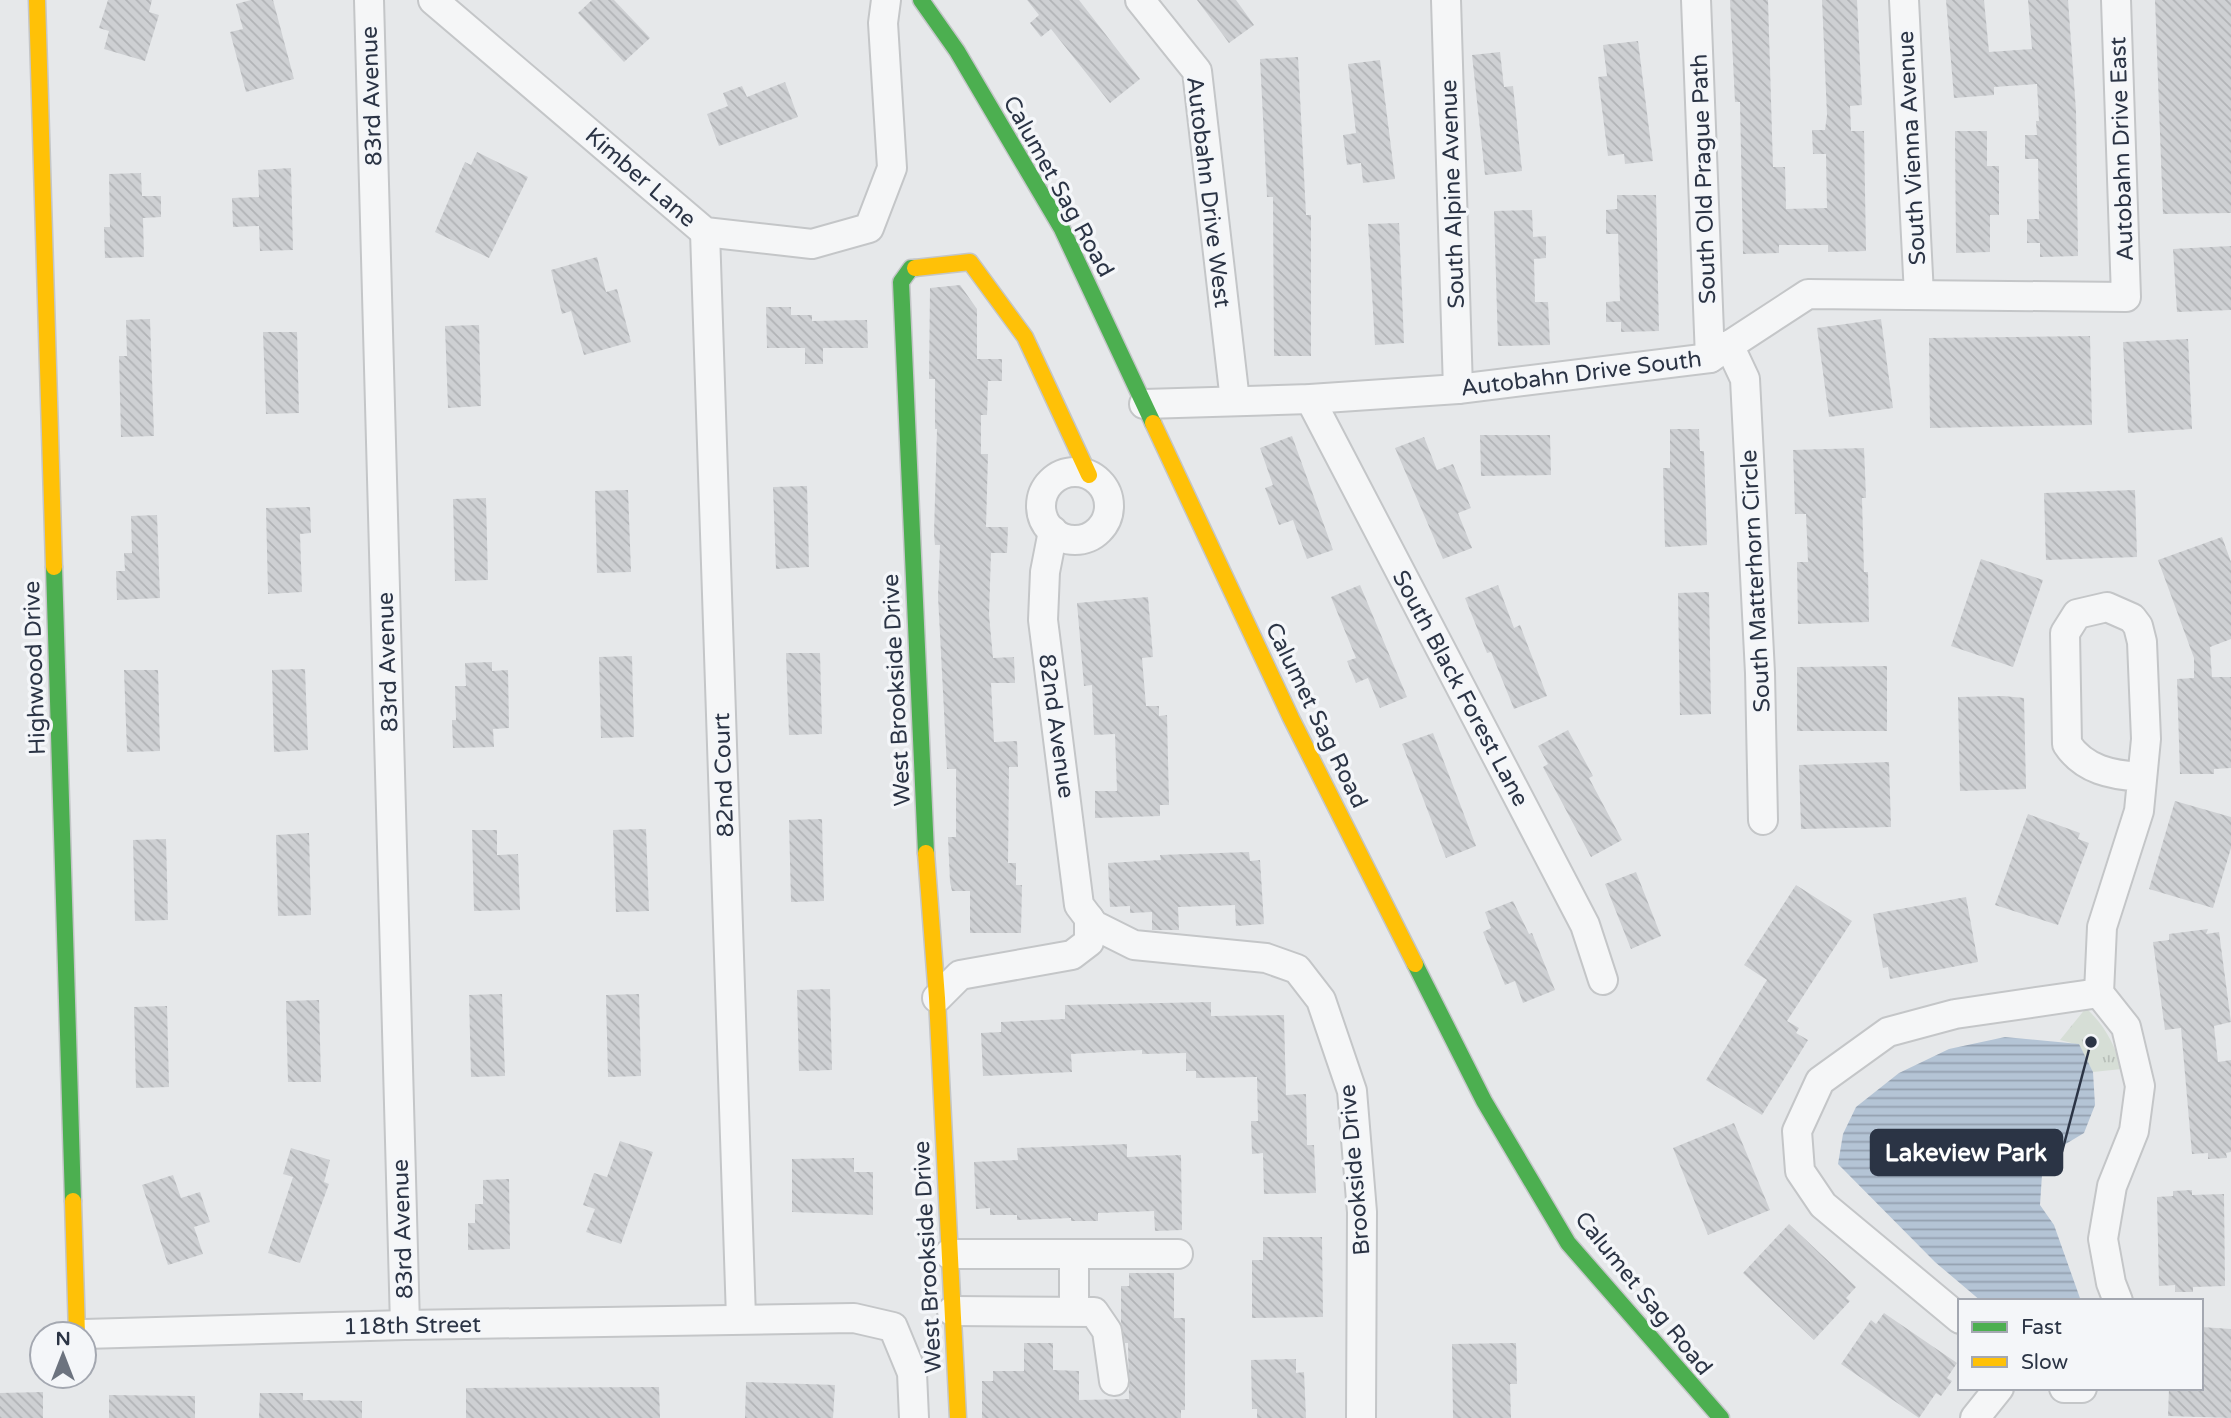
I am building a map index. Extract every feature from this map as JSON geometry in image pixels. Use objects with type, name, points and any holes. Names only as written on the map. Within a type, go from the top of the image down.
[{"type":"street","name":"Highwood Drive","points":[[37,0],[77,1320]]},
{"type":"street","name":"83rd Avenue","points":[[369,0],[405,1325]]},
{"type":"street","name":"Kimber Lane","points":[[433,0],[705,232],[813,244],[869,228],[892,168],[883,23],[887,0]]},
{"type":"street","name":"Calumet Sag Road","points":[[921,0],[957,51],[1062,229],[1291,718],[1484,1101],[1568,1243],[1721,1418]]},
{"type":"street","name":"Autobahn Drive West","points":[[1140,0],[1196,71],[1235,401]]},
{"type":"street","name":"South Alpine Avenue","points":[[1446,0],[1458,388]]},
{"type":"street","name":"South Old Prague Path","points":[[1696,0],[1719,352]]},
{"type":"street","name":"South Vienna Avenue","points":[[1904,0],[1919,295]]},
{"type":"street","name":"Autobahn Drive East","points":[[2116,0],[2126,297]]},
{"type":"street","name":"82nd Court","points":[[705,232],[741,1318]]},
{"type":"street","name":"West Brookside Drive","points":[[958,1418],[937,998],[930,934],[901,282],[911,268],[970,262],[1025,337],[1089,475]]},
{"type":"street","name":"Autobahn Drive South","points":[[1144,404],[1310,399],[1458,388],[1719,352],[1808,294],[2126,297]]},
{"type":"street","name":"South Matterhorn Circle","points":[[1719,352],[1745,379],[1760,673],[1763,820]]},
{"type":"street","name":"South Black Forest Lane","points":[[1310,399],[1585,925],[1603,980]]},
{"type":"street","points":[[1080,472],[1089,475],[1107,492],[1110,509],[1107,518],[1093,535],[1077,540],[1053,531],[1041,512],[1043,495],[1052,481],[1061,474],[1080,472]]},
{"type":"street","name":"82nd Avenue","points":[[1053,531],[1045,572],[1042,620],[1080,905],[1088,918]]},
{"type":"street","points":[[2117,1299],[2111,1283],[2103,1239],[2112,1186],[2134,1131],[2140,1086],[2126,1027],[2099,993],[2102,927],[2136,826],[2146,739],[2143,642],[2138,626],[2132,618],[2115,609],[2084,611],[2070,622],[2065,633],[2067,744],[2085,764],[2108,773],[2141,777]]},
{"type":"street","points":[[937,998],[960,975],[1072,956],[1089,942],[1088,918]]},
{"type":"street","name":"Brookside Drive","points":[[1088,918],[1094,925],[1134,945],[1266,958],[1297,969],[1321,1000],[1352,1091],[1362,1212],[1361,1418]]},
{"type":"street","points":[[1958,1318],[1823,1206],[1800,1171],[1797,1131],[1820,1081],[1888,1032],[1955,1014],[2099,993]]},
{"type":"street","points":[[948,1254],[1178,1254]]},
{"type":"street","points":[[1074,1255],[1074,1310]]},
{"type":"street","points":[[952,1311],[1094,1312],[1107,1331],[1114,1381]]},
{"type":"street","name":"118th Street","points":[[98,1335],[741,1318]]},
{"type":"street","points":[[741,1318],[854,1318],[893,1327],[912,1373],[914,1418]]},
{"type":"street","points":[[1975,1418],[1997,1390]]},
{"type":"green space","points":[[2086,1008],[2099,1021],[2108,1036],[2122,1069],[2093,1072],[2079,1045],[2060,1040]]},
{"type":"water","points":[[2005,1037],[2079,1044],[2093,1072],[2095,1105],[2084,1133],[2054,1151],[2042,1175],[2040,1205],[2054,1225],[2080,1299],[1979,1299],[1935,1262],[1838,1164],[1843,1134],[1856,1107],[1899,1073],[1949,1049]]},
{"type":"building","points":[[108,0],[152,0],[149,12],[159,15],[145,61],[104,49],[109,31],[99,28]]},
{"type":"building","points":[[251,0],[273,0],[294,79],[246,92],[230,32],[243,29],[236,4]]},
{"type":"building","points":[[592,0],[614,0],[650,38],[624,62],[578,13]]},
{"type":"building","points":[[1027,0],[1079,0],[1140,79],[1110,103],[1051,29],[1041,37],[1030,23],[1039,15]]},
{"type":"building","points":[[1197,0],[1236,0],[1254,25],[1229,43]]},
{"type":"building","points":[[1730,0],[1768,0],[1773,167],[1785,167],[1786,209],[1827,208],[1826,154],[1813,154],[1812,130],[1825,130],[1827,115],[1822,0],[1857,0],[1862,105],[1850,106],[1851,131],[1864,131],[1866,251],[1828,252],[1828,245],[1779,245],[1779,253],[1743,254],[1740,102],[1735,102]]},
{"type":"building","points":[[1946,0],[1984,0],[1989,52],[2032,49],[2028,0],[2068,0],[2076,111],[2078,256],[2040,257],[2040,243],[2027,243],[2027,219],[2039,219],[2038,159],[2025,159],[2025,135],[2037,135],[2037,84],[1994,87],[1994,95],[1954,98]]},
{"type":"building","points":[[2155,0],[2231,0],[2231,213],[2163,214]]},
{"type":"building","points":[[1638,41],[1653,161],[1625,164],[1624,154],[1608,156],[1598,77],[1607,76],[1603,45]]},
{"type":"building","points":[[1500,52],[1504,87],[1513,86],[1522,171],[1485,175],[1472,55]]},
{"type":"building","points":[[1298,57],[1306,215],[1311,215],[1311,356],[1274,356],[1273,197],[1267,197],[1260,59]]},
{"type":"building","points":[[1380,60],[1395,179],[1363,183],[1361,163],[1347,165],[1343,135],[1356,133],[1348,64]]},
{"type":"building","points":[[785,82],[798,117],[719,146],[707,114],[728,106],[723,93],[742,86],[747,97]]},
{"type":"building","points":[[1955,131],[1987,131],[1987,166],[1999,166],[1999,215],[1990,215],[1990,252],[1956,253]]},
{"type":"building","points":[[477,152],[528,177],[489,258],[435,232],[465,162],[471,165]]},
{"type":"building","points":[[291,168],[293,250],[260,251],[259,226],[233,227],[232,198],[259,197],[258,170]]},
{"type":"building","points":[[141,173],[142,196],[161,196],[161,217],[143,218],[144,257],[105,258],[104,227],[110,227],[109,174]]},
{"type":"building","points":[[1617,195],[1656,195],[1659,331],[1621,332],[1621,322],[1606,322],[1606,302],[1620,301],[1618,234],[1606,234],[1606,210],[1617,209]]},
{"type":"building","points":[[1532,210],[1533,237],[1546,236],[1546,258],[1534,259],[1535,302],[1548,302],[1550,345],[1498,346],[1494,211]]},
{"type":"building","points":[[1399,223],[1404,343],[1375,345],[1368,224]]},
{"type":"building","points":[[2231,246],[2231,310],[2177,312],[2173,249]]},
{"type":"building","points":[[597,257],[606,292],[617,289],[631,342],[584,355],[571,311],[562,314],[551,270]]},
{"type":"building","points":[[960,285],[977,309],[977,359],[1002,359],[1002,381],[988,381],[987,415],[981,415],[981,454],[988,454],[986,527],[1008,527],[1007,553],[991,553],[989,615],[993,658],[1014,657],[1015,683],[991,683],[994,742],[1017,741],[1018,767],[1009,767],[1008,863],[1016,863],[1016,885],[1022,885],[1021,933],[970,933],[970,891],[952,891],[950,882],[948,837],[956,837],[956,769],[947,769],[938,596],[940,545],[935,545],[934,534],[937,429],[935,379],[929,379],[930,288]]},
{"type":"building","points":[[766,307],[791,307],[791,315],[812,315],[812,321],[867,320],[868,348],[823,348],[823,364],[805,364],[805,348],[767,348]]},
{"type":"building","points":[[150,319],[154,436],[121,437],[119,356],[127,356],[126,320]]},
{"type":"building","points":[[1881,319],[1893,408],[1829,417],[1817,328]]},
{"type":"building","points":[[479,325],[481,406],[448,408],[445,326]]},
{"type":"building","points":[[263,332],[297,332],[299,413],[266,414]]},
{"type":"building","points":[[2090,336],[2092,425],[1930,428],[1929,338]]},
{"type":"building","points":[[2188,339],[2192,429],[2128,433],[2123,342]]},
{"type":"building","points":[[1670,429],[1699,429],[1700,451],[1704,451],[1707,545],[1665,547],[1663,468],[1670,468]]},
{"type":"building","points":[[1480,435],[1550,435],[1551,475],[1481,476]]},
{"type":"building","points":[[1292,436],[1333,550],[1307,559],[1293,520],[1279,525],[1265,488],[1273,485],[1260,448]]},
{"type":"building","points":[[1424,437],[1437,470],[1453,464],[1471,508],[1458,513],[1472,548],[1443,559],[1395,448]]},
{"type":"building","points":[[1864,448],[1864,572],[1868,572],[1869,622],[1798,624],[1797,562],[1808,562],[1806,514],[1795,514],[1793,450]]},
{"type":"building","points":[[807,486],[809,567],[776,569],[773,487]]},
{"type":"building","points":[[628,490],[631,572],[597,573],[595,491]]},
{"type":"building","points":[[2135,490],[2137,557],[2046,560],[2044,493]]},
{"type":"building","points":[[486,498],[488,580],[455,581],[453,499]]},
{"type":"building","points":[[310,507],[311,533],[300,534],[302,592],[268,594],[266,508]]},
{"type":"building","points":[[157,515],[160,598],[117,600],[116,571],[125,571],[124,553],[132,553],[131,516]]},
{"type":"building","points":[[2222,537],[2231,562],[2231,639],[2210,647],[2212,677],[2231,677],[2231,768],[2214,769],[2214,774],[2180,774],[2177,679],[2194,678],[2194,658],[2158,560]]},
{"type":"building","points":[[1981,559],[2043,580],[2013,667],[1951,646]]},
{"type":"building","points":[[1360,585],[1407,697],[1380,708],[1368,678],[1356,683],[1347,661],[1356,658],[1331,597]]},
{"type":"building","points":[[1498,585],[1514,628],[1520,625],[1547,696],[1514,709],[1465,598]]},
{"type":"building","points":[[1709,592],[1711,714],[1680,715],[1678,593]]},
{"type":"building","points":[[1148,597],[1153,657],[1142,658],[1146,706],[1159,706],[1159,716],[1167,715],[1169,805],[1160,805],[1160,816],[1095,818],[1095,791],[1117,791],[1115,734],[1094,735],[1092,685],[1084,686],[1077,603]]},
{"type":"building","points":[[786,653],[820,653],[822,734],[789,735]]},
{"type":"building","points":[[632,656],[634,737],[601,738],[599,657]]},
{"type":"building","points":[[492,662],[492,671],[508,670],[509,728],[493,729],[494,747],[453,748],[455,686],[466,686],[465,663]]},
{"type":"building","points":[[1887,666],[1887,731],[1797,731],[1797,667]]},
{"type":"building","points":[[305,669],[308,750],[274,752],[272,670]]},
{"type":"building","points":[[124,670],[158,670],[160,751],[127,752]]},
{"type":"building","points":[[1958,697],[2024,698],[2026,789],[1960,791]]},
{"type":"building","points":[[1568,730],[1593,776],[1589,778],[1622,840],[1591,857],[1543,767],[1548,764],[1538,746]]},
{"type":"building","points":[[1433,733],[1476,846],[1446,858],[1402,744]]},
{"type":"building","points":[[1889,762],[1891,827],[1801,829],[1799,765]]},
{"type":"building","points":[[2175,801],[2231,817],[2231,848],[2213,908],[2149,889]]},
{"type":"building","points":[[2028,814],[2080,833],[2078,839],[2089,843],[2058,925],[1995,905]]},
{"type":"building","points":[[822,819],[824,901],[791,902],[789,820]]},
{"type":"building","points":[[646,829],[649,911],[616,912],[613,830]]},
{"type":"building","points":[[472,830],[497,830],[497,855],[518,854],[520,910],[474,911]]},
{"type":"building","points":[[309,833],[311,915],[278,916],[276,835]]},
{"type":"building","points":[[166,839],[168,920],[135,921],[133,840]]},
{"type":"building","points":[[1249,852],[1250,861],[1260,860],[1264,924],[1236,926],[1235,905],[1178,907],[1179,930],[1152,930],[1152,912],[1130,913],[1130,906],[1110,907],[1108,863],[1161,860],[1160,855]]},
{"type":"building","points":[[1636,872],[1661,936],[1631,949],[1605,884]]},
{"type":"building","points":[[1796,885],[1852,921],[1787,1021],[1799,1028],[1796,1033],[1808,1040],[1762,1115],[1706,1080],[1767,980],[1744,965]]},
{"type":"building","points":[[1966,897],[1978,962],[1890,979],[1888,967],[1883,968],[1873,914]]},
{"type":"building","points":[[1513,901],[1529,934],[1532,933],[1555,990],[1523,1003],[1515,981],[1505,985],[1483,932],[1491,928],[1485,912]]},
{"type":"building","points":[[2208,929],[2206,934],[2219,932],[2231,1022],[2214,1026],[2218,1062],[2231,1060],[2231,1152],[2226,1153],[2227,1158],[2208,1159],[2208,1153],[2192,1154],[2181,1028],[2165,1030],[2153,942],[2169,940],[2169,934]]},
{"type":"building","points":[[830,989],[832,1070],[799,1071],[797,990]]},
{"type":"building","points":[[502,994],[505,1076],[471,1077],[469,995]]},
{"type":"building","points":[[639,994],[641,1076],[608,1077],[606,995]]},
{"type":"building","points":[[319,1000],[321,1082],[288,1082],[286,1001]]},
{"type":"building","points":[[1211,1002],[1211,1016],[1284,1015],[1286,1095],[1306,1094],[1307,1145],[1314,1145],[1316,1193],[1264,1194],[1263,1153],[1252,1154],[1251,1121],[1258,1121],[1257,1077],[1196,1078],[1196,1071],[1186,1071],[1186,1053],[1142,1054],[1142,1050],[1071,1054],[1072,1072],[983,1076],[981,1033],[1001,1032],[1001,1022],[1065,1019],[1065,1005]]},
{"type":"building","points":[[167,1006],[169,1087],[136,1088],[134,1007]]},
{"type":"building","points":[[1734,1123],[1770,1210],[1708,1235],[1673,1148]]},
{"type":"building","points":[[620,1141],[653,1152],[621,1244],[586,1232],[595,1209],[583,1205],[594,1173],[607,1177]]},
{"type":"building","points":[[1127,1144],[1127,1157],[1181,1155],[1182,1230],[1155,1231],[1154,1211],[1098,1213],[1098,1221],[1071,1221],[1071,1218],[1017,1220],[1017,1215],[990,1215],[990,1208],[976,1209],[974,1162],[1018,1160],[1017,1148]]},
{"type":"building","points":[[291,1148],[330,1160],[324,1182],[329,1184],[300,1263],[268,1253],[293,1177],[283,1174]]},
{"type":"building","points":[[854,1158],[854,1172],[873,1172],[873,1215],[792,1212],[792,1159]]},
{"type":"building","points":[[173,1175],[181,1198],[200,1192],[210,1222],[194,1227],[203,1254],[168,1265],[142,1185]]},
{"type":"building","points":[[509,1179],[510,1249],[468,1250],[468,1223],[475,1223],[475,1204],[483,1204],[483,1180]]},
{"type":"building","points":[[2192,1190],[2192,1195],[2224,1194],[2225,1286],[2193,1287],[2193,1292],[2175,1292],[2175,1285],[2159,1286],[2157,1197],[2173,1196],[2173,1191]]},
{"type":"building","points":[[1789,1224],[1856,1287],[1846,1298],[1850,1301],[1814,1340],[1743,1273]]},
{"type":"building","points":[[1263,1237],[1322,1237],[1323,1317],[1252,1318],[1252,1260],[1263,1260]]},
{"type":"building","points":[[1129,1273],[1174,1273],[1174,1318],[1185,1318],[1185,1410],[1181,1410],[1181,1418],[982,1418],[982,1381],[993,1381],[993,1371],[1024,1371],[1024,1343],[1053,1343],[1053,1370],[1079,1371],[1079,1400],[1129,1399],[1128,1343],[1125,1343],[1121,1323],[1121,1286],[1129,1286]]},
{"type":"building","points":[[1884,1313],[1957,1363],[1947,1378],[1952,1381],[1941,1396],[1936,1393],[1919,1418],[1841,1364],[1871,1320],[1876,1324]]},
{"type":"building","points":[[2203,1327],[2231,1329],[2231,1418],[2168,1416],[2169,1390],[2203,1390]]},
{"type":"building","points":[[1516,1343],[1517,1384],[1510,1384],[1511,1418],[1453,1418],[1452,1344]]},
{"type":"building","points":[[1296,1359],[1296,1373],[1304,1372],[1306,1418],[1257,1418],[1257,1409],[1252,1409],[1251,1360]]},
{"type":"building","points":[[746,1382],[835,1385],[833,1418],[745,1418]]},
{"type":"building","points":[[659,1387],[660,1418],[466,1418],[466,1388]]},
{"type":"building","points":[[43,1392],[43,1418],[0,1418],[0,1393]]},
{"type":"building","points":[[260,1393],[303,1393],[303,1400],[362,1401],[362,1418],[259,1418]]},
{"type":"building","points":[[109,1395],[195,1396],[195,1418],[109,1418]]},
{"type":"traffic: fast","points":[[921,0],[957,51],[1062,229],[1153,423]]},
{"type":"traffic: fast","points":[[915,268],[911,268],[901,282],[926,853]]},
{"type":"traffic: fast","points":[[54,567],[73,1201]]},
{"type":"traffic: fast","points":[[1415,964],[1484,1101],[1568,1243],[1721,1418]]},
{"type":"traffic: slow","points":[[37,0],[54,567]]},
{"type":"traffic: slow","points":[[915,268],[970,262],[1025,337],[1089,475]]},
{"type":"traffic: slow","points":[[1153,423],[1291,718],[1415,964]]},
{"type":"traffic: slow","points":[[926,853],[937,998],[958,1418]]},
{"type":"traffic: slow","points":[[73,1201],[77,1320]]},
{"type":"place","name":"Lakeview Park","points":[[2091,1042]]}]
